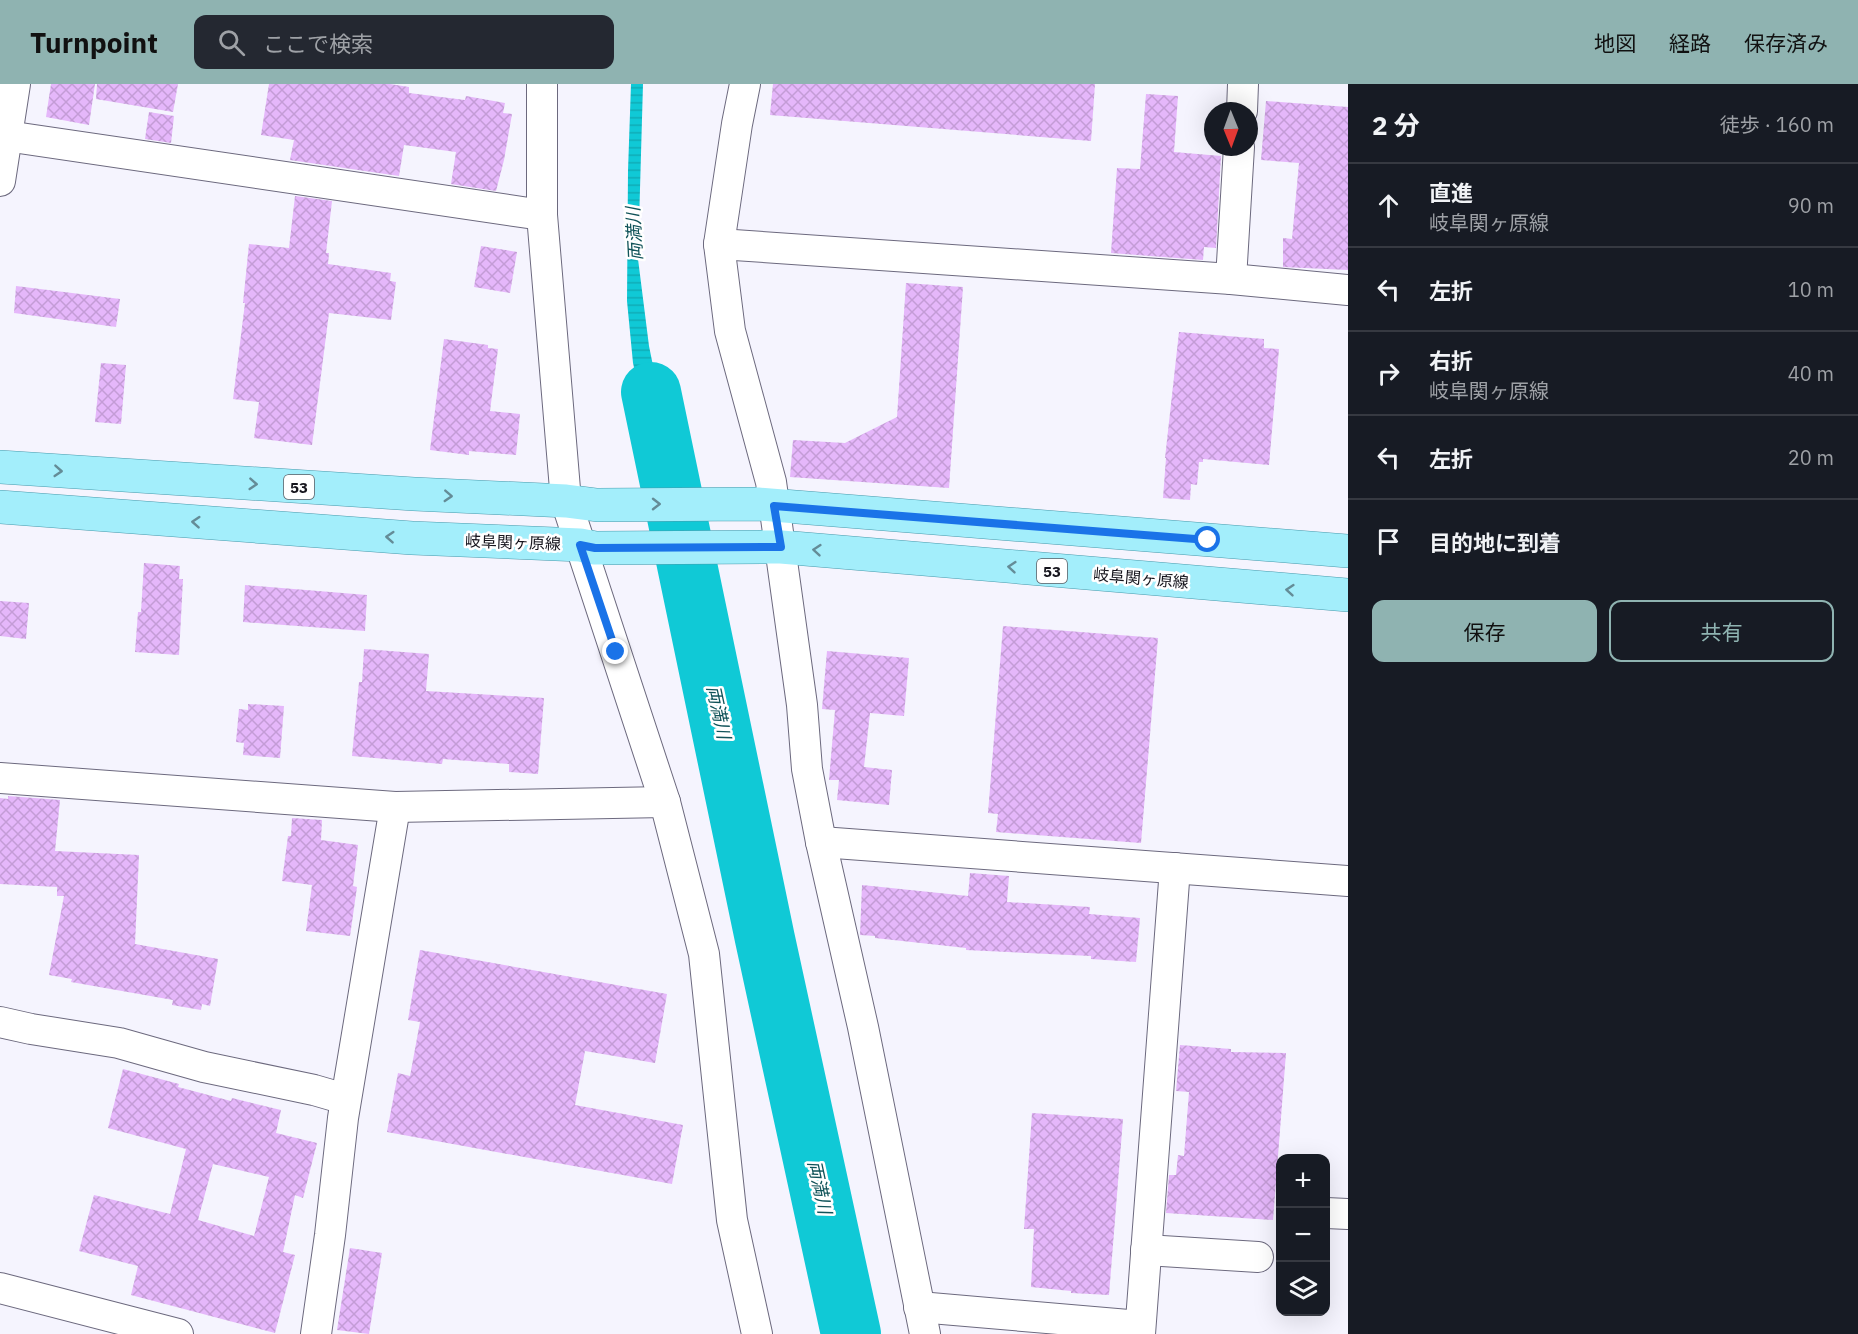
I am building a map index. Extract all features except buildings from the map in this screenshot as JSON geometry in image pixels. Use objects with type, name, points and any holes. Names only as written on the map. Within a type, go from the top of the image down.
[{"type":"main road","name":"53","points":[[0,467],[597,504],[766,505],[1348,551]]},
{"type":"main road","name":"岐阜関ヶ原線","points":[[0,507],[412,538],[588,547],[768,548],[1348,595]]},
{"type":"street","points":[[0,181],[4,136],[15,84]]},
{"type":"street","points":[[542,84],[543,215],[566,501],[588,547],[665,802],[704,954],[732,1220],[757,1334]]},
{"type":"street","points":[[745,84],[719,244],[730,331],[771,482],[766,505],[768,548],[800,694],[807,769],[863,1028],[922,1321],[1140,1330],[1176,868]]},
{"type":"street","points":[[1242,102],[1243,84]]},
{"type":"street","points":[[4,136],[543,215]]},
{"type":"street","points":[[1231,279],[1238,156]]},
{"type":"street","points":[[719,244],[1231,279],[1348,290]]},
{"type":"street","points":[[0,778],[395,807],[665,802]]},
{"type":"street","points":[[316,1334],[345,1099],[395,807]]},
{"type":"street","points":[[821,842],[1348,881]]},
{"type":"street","points":[[0,1024],[119,1043],[204,1067],[314,1090],[345,1099]]},
{"type":"street","points":[[1330,1213],[1348,1214]]},
{"type":"street","points":[[1146,1250],[1258,1257]]},
{"type":"street","points":[[0,1287],[178,1334]]},
{"type":"water","points":[[631,84],[643,84],[638,259],[649,346],[672,459],[682,475],[658,473],[633,363],[627,301]]},
{"type":"waterway","name":"両満川","points":[[651,392],[765,939],[851,1334]]},
{"type":"route","points":[[616,652],[580,545],[595,548],[781,547],[774,506],[1208,540]]}]
